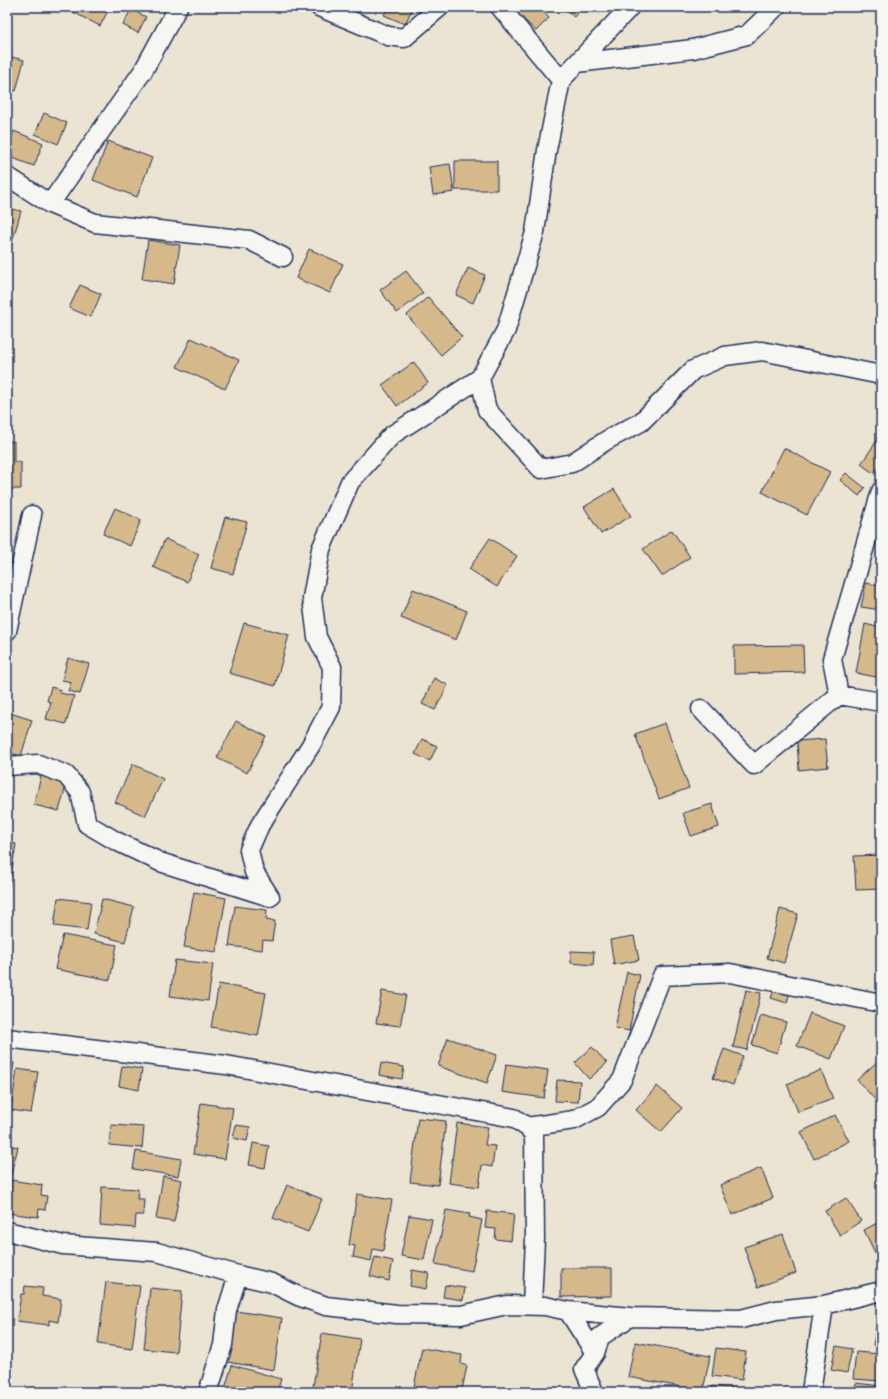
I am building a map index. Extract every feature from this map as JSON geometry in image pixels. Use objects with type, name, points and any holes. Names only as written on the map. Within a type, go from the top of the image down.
[{"type":"street","points":[[50,204],[142,71],[178,7]]},
{"type":"street","points":[[319,7],[388,36],[404,38],[440,7]]},
{"type":"street","points":[[500,7],[561,80]]},
{"type":"street","points":[[7,766],[38,764],[66,775],[80,792],[87,824],[116,842],[160,862],[270,897],[254,872],[249,850],[260,825],[311,745],[331,707],[332,667],[317,637],[312,598],[321,549],[350,482],[392,435],[480,378],[506,330],[535,232],[547,150],[561,80],[630,7]]},
{"type":"street","points":[[577,63],[693,49],[747,35],[776,7]]},
{"type":"street","points":[[7,176],[50,204],[95,223],[249,240],[283,257]]},
{"type":"street","points":[[480,378],[488,410],[541,469],[572,464],[607,440],[641,422],[693,370],[724,356],[762,351],[881,375]]},
{"type":"street","points":[[839,695],[832,659],[881,491]]},
{"type":"street","points":[[7,631],[32,515]]},
{"type":"street","points":[[701,709],[754,765],[839,695],[881,702]]},
{"type":"street","points":[[527,1127],[574,1120],[598,1107],[622,1080],[662,976],[730,973],[881,1003]]},
{"type":"street","points":[[7,1038],[226,1065],[514,1118],[534,1134],[535,1239],[532,1305]]},
{"type":"street","points":[[7,1231],[63,1246],[157,1252],[272,1283],[298,1296],[326,1306],[397,1314],[460,1315],[507,1305],[532,1305],[568,1311],[630,1317],[741,1319],[776,1310],[824,1305],[881,1291]]},
{"type":"street","points":[[208,1392],[223,1345],[227,1310],[238,1275]]},
{"type":"street","points":[[811,1392],[824,1305]]},
{"type":"street","points":[[568,1311],[594,1353]]},
{"type":"street","points":[[594,1392],[584,1369],[594,1353],[600,1337],[630,1317]]},
{"type":"building","points":[[71,7],[110,7],[100,26],[69,10]]},
{"type":"building","points":[[388,7],[413,7],[405,24],[384,15]]},
{"type":"building","points":[[511,7],[539,7],[549,18],[536,31]]},
{"type":"building","points":[[562,7],[582,7],[574,17]]},
{"type":"building","points":[[131,9],[146,17],[138,33],[123,25]]},
{"type":"building","points":[[7,56],[24,60],[16,91],[7,89]]},
{"type":"building","points":[[44,113],[67,123],[58,144],[35,134]]},
{"type":"building","points":[[14,131],[43,143],[34,166],[7,156],[7,150]]},
{"type":"building","points":[[108,141],[152,158],[137,197],[93,180]]},
{"type":"building","points":[[455,161],[497,161],[497,190],[455,190]]},
{"type":"building","points":[[450,164],[454,192],[433,195],[429,167]]},
{"type":"building","points":[[7,208],[21,211],[11,246],[7,245]]},
{"type":"building","points":[[148,240],[180,245],[174,284],[142,279]]},
{"type":"building","points":[[309,249],[343,264],[330,293],[296,278]]},
{"type":"building","points":[[468,268],[485,275],[473,303],[456,295]]},
{"type":"building","points":[[406,271],[423,293],[397,313],[380,290]]},
{"type":"building","points":[[80,285],[101,294],[91,317],[69,308]]},
{"type":"building","points":[[428,297],[462,337],[441,355],[407,315]]},
{"type":"building","points":[[191,338],[239,360],[225,389],[177,367]]},
{"type":"building","points":[[414,362],[428,383],[397,406],[382,385]]},
{"type":"building","points":[[878,439],[881,441],[881,465],[873,473],[861,464]]},
{"type":"building","points":[[14,441],[14,462],[21,462],[21,489],[7,489],[7,442]]},
{"type":"building","points":[[784,448],[830,472],[807,515],[762,492]]},
{"type":"building","points":[[846,473],[865,488],[859,496],[840,480]]},
{"type":"building","points":[[614,489],[631,516],[601,534],[584,507]]},
{"type":"building","points":[[115,508],[141,520],[130,546],[103,534]]},
{"type":"building","points":[[225,517],[247,522],[233,574],[211,568]]},
{"type":"building","points":[[672,530],[690,557],[662,576],[643,549]]},
{"type":"building","points":[[490,538],[517,556],[497,587],[469,569]]},
{"type":"building","points":[[165,539],[199,554],[187,582],[153,567]]},
{"type":"building","points":[[866,583],[881,586],[881,610],[861,607]]},
{"type":"building","points":[[413,589],[467,611],[456,640],[401,618]]},
{"type":"building","points":[[244,623],[289,635],[275,686],[229,673]]},
{"type":"building","points":[[865,624],[881,628],[881,678],[856,673]]},
{"type":"building","points":[[803,645],[804,672],[734,674],[734,646]]},
{"type":"building","points":[[68,658],[89,664],[80,694],[68,691],[71,682],[62,680]]},
{"type":"building","points":[[434,678],[448,685],[435,710],[422,704]]},
{"type":"building","points":[[51,687],[61,690],[60,693],[74,696],[66,724],[46,719],[51,702],[47,701]]},
{"type":"building","points":[[7,712],[32,720],[21,756],[7,752]]},
{"type":"building","points":[[236,721],[266,736],[247,773],[217,758]]},
{"type":"building","points":[[665,723],[689,788],[659,799],[635,734]]},
{"type":"building","points":[[422,739],[437,746],[430,761],[415,754]]},
{"type":"building","points":[[825,739],[828,767],[799,770],[797,741]]},
{"type":"building","points":[[133,764],[163,779],[145,816],[115,802]]},
{"type":"building","points":[[41,776],[67,782],[59,811],[34,805]]},
{"type":"building","points":[[712,804],[719,827],[691,836],[683,813]]},
{"type":"building","points":[[7,842],[16,844],[8,892],[7,892]]},
{"type":"building","points":[[881,855],[881,889],[856,890],[854,856]]},
{"type":"building","points":[[194,892],[226,898],[216,952],[184,947]]},
{"type":"building","points":[[58,898],[91,902],[87,930],[54,926]]},
{"type":"building","points":[[102,899],[134,907],[125,942],[94,934]]},
{"type":"building","points":[[235,906],[267,910],[266,920],[275,921],[272,941],[263,940],[262,950],[229,946]]},
{"type":"building","points":[[780,909],[798,914],[784,963],[767,958]]},
{"type":"building","points":[[63,935],[117,945],[110,980],[55,969]]},
{"type":"building","points":[[634,936],[639,960],[614,965],[610,940]]},
{"type":"building","points":[[571,951],[594,952],[593,965],[571,963]]},
{"type":"building","points":[[175,960],[213,964],[208,1001],[170,996]]},
{"type":"building","points":[[627,972],[640,975],[629,1031],[615,1028]]},
{"type":"building","points":[[219,984],[266,993],[258,1036],[211,1027]]},
{"type":"building","points":[[746,990],[761,993],[747,1050],[733,1047]]},
{"type":"building","points":[[774,990],[789,995],[787,1003],[771,998]]},
{"type":"building","points":[[382,991],[406,995],[400,1026],[376,1023]]},
{"type":"building","points":[[810,1013],[844,1026],[831,1059],[797,1046]]},
{"type":"building","points":[[761,1015],[786,1022],[777,1053],[752,1045]]},
{"type":"building","points":[[448,1038],[497,1055],[487,1083],[438,1066]]},
{"type":"building","points":[[592,1047],[607,1063],[589,1079],[575,1063]]},
{"type":"building","points":[[724,1049],[743,1056],[733,1085],[713,1078]]},
{"type":"building","points":[[881,1058],[881,1106],[857,1080]]},
{"type":"building","points":[[7,1062],[14,1063],[7,1106]]},
{"type":"building","points":[[381,1063],[404,1067],[402,1079],[379,1075]]},
{"type":"building","points":[[506,1064],[548,1070],[544,1098],[502,1092]]},
{"type":"building","points":[[122,1066],[142,1069],[139,1090],[119,1086]]},
{"type":"building","points":[[17,1069],[38,1072],[31,1113],[11,1110]]},
{"type":"building","points":[[821,1070],[833,1099],[798,1112],[787,1084]]},
{"type":"building","points":[[557,1080],[580,1081],[578,1102],[555,1101]]},
{"type":"building","points":[[657,1086],[682,1108],[661,1132],[636,1110]]},
{"type":"building","points":[[201,1103],[233,1108],[225,1159],[193,1154]]},
{"type":"building","points":[[835,1115],[849,1141],[814,1159],[801,1132]]},
{"type":"building","points":[[418,1118],[446,1121],[438,1185],[410,1182]]},
{"type":"building","points":[[457,1123],[488,1127],[485,1145],[495,1146],[492,1167],[482,1165],[479,1187],[449,1183]]},
{"type":"building","points":[[111,1125],[144,1127],[142,1148],[109,1145]]},
{"type":"building","points":[[236,1125],[250,1127],[247,1141],[233,1138]]},
{"type":"building","points":[[253,1143],[269,1146],[265,1168],[249,1165]]},
{"type":"building","points":[[7,1145],[18,1147],[10,1179],[7,1179]]},
{"type":"building","points":[[136,1151],[181,1159],[178,1176],[133,1169]]},
{"type":"building","points":[[761,1168],[773,1198],[732,1215],[720,1185]]},
{"type":"building","points":[[163,1176],[182,1180],[174,1222],[156,1219]]},
{"type":"building","points":[[11,1180],[42,1185],[41,1195],[47,1196],[45,1210],[39,1209],[38,1217],[7,1213]]},
{"type":"building","points":[[287,1185],[322,1199],[308,1232],[273,1218]]},
{"type":"building","points":[[102,1187],[138,1189],[137,1199],[144,1199],[143,1215],[136,1215],[135,1228],[100,1225]]},
{"type":"building","points":[[357,1194],[392,1200],[383,1251],[373,1249],[371,1261],[353,1257],[355,1246],[349,1245]]},
{"type":"building","points":[[846,1198],[861,1221],[840,1235],[825,1211]]},
{"type":"building","points":[[446,1210],[470,1214],[469,1217],[482,1220],[472,1271],[435,1264]]},
{"type":"building","points":[[487,1211],[514,1214],[511,1241],[495,1239],[496,1229],[485,1228]]},
{"type":"building","points":[[409,1215],[432,1219],[424,1260],[401,1256]]},
{"type":"building","points":[[881,1221],[881,1263],[880,1263],[864,1230]]},
{"type":"building","points":[[783,1234],[796,1273],[758,1287],[744,1247]]},
{"type":"building","points":[[375,1257],[393,1261],[389,1281],[370,1276]]},
{"type":"building","points":[[561,1268],[612,1268],[612,1296],[561,1297]]},
{"type":"building","points":[[412,1270],[429,1273],[426,1289],[410,1286]]},
{"type":"building","points":[[106,1282],[140,1286],[132,1349],[98,1344]]},
{"type":"building","points":[[445,1285],[465,1288],[463,1300],[443,1297]]},
{"type":"building","points":[[25,1286],[43,1288],[42,1296],[61,1299],[58,1322],[49,1320],[49,1325],[17,1321],[21,1294],[24,1294]]},
{"type":"building","points":[[150,1288],[182,1291],[176,1352],[144,1349]]},
{"type":"building","points":[[236,1311],[282,1318],[274,1370],[228,1362]]},
{"type":"building","points":[[879,1314],[881,1314],[881,1347],[873,1345]]},
{"type":"building","points":[[322,1333],[360,1339],[352,1392],[312,1392]]},
{"type":"building","points":[[635,1342],[710,1356],[703,1391],[628,1377]]},
{"type":"building","points":[[836,1346],[852,1349],[847,1373],[831,1370]]},
{"type":"building","points":[[422,1348],[462,1355],[461,1364],[467,1366],[462,1390],[456,1389],[456,1392],[442,1392],[414,1387]]},
{"type":"building","points":[[716,1348],[746,1352],[742,1380],[712,1376]]},
{"type":"building","points":[[856,1352],[881,1354],[881,1381],[853,1379]]},
{"type":"building","points":[[232,1365],[281,1379],[277,1392],[224,1392]]},
{"type":"building","points":[[856,1383],[881,1386],[881,1392],[854,1392]]},
{"type":"building","points":[[712,1386],[744,1389],[743,1392],[711,1392]]}]
